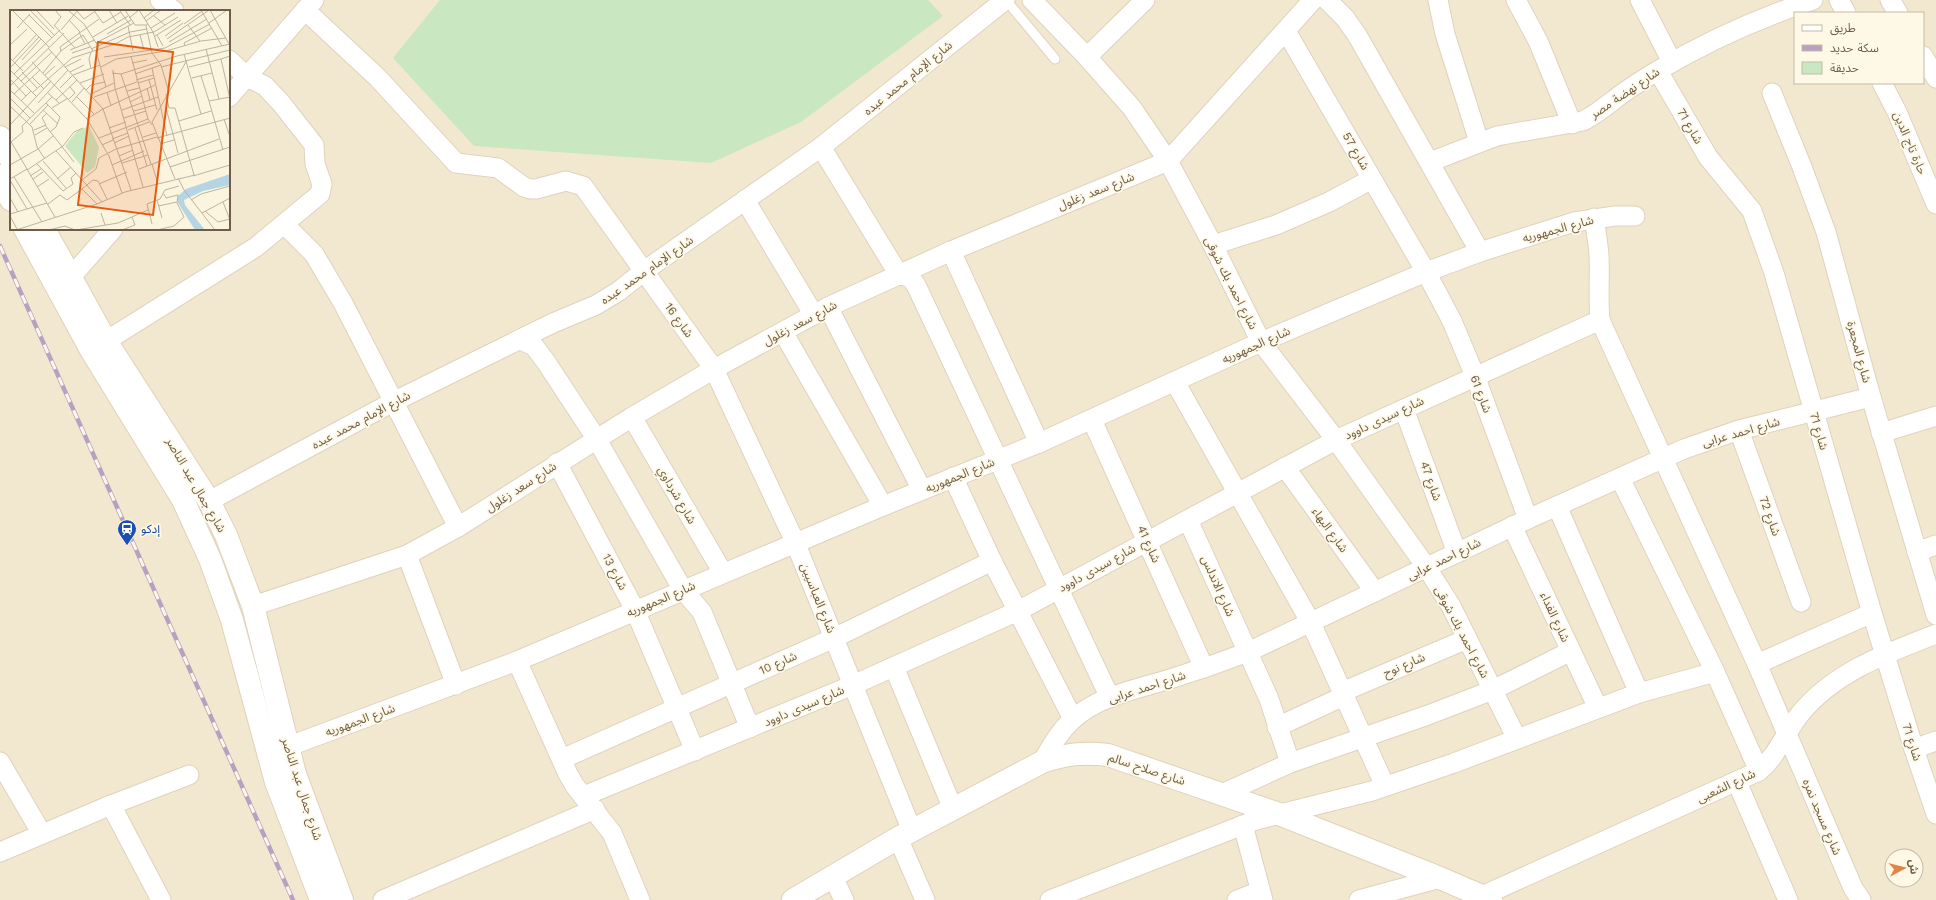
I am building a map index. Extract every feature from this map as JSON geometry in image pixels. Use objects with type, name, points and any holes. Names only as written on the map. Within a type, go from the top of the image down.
[{"type":"main road","points":[[0,137],[10,158]]},
{"type":"main road","points":[[0,176],[10,198]]},
{"type":"main road","name":"شارع جمال عبد الناصر","points":[[26,230],[90,350],[183,500],[208,553],[232,620],[276,782],[321,900]]},
{"type":"main road","name":"شارع جمال عبد الناصر","points":[[45,230],[106,341],[209,501],[229,542],[253,606],[287,747],[305,803],[342,900]]},
{"type":"main road","name":"شارع صلاح سالم","points":[[794,900],[905,834],[1042,762],[1071,754],[1086,752],[1108,755],[1279,814],[1487,898]]},
{"type":"street","points":[[160,0],[173,10]]},
{"type":"street","name":"شارع الإمام محمد عبده","points":[[209,501],[393,402],[553,323],[596,305],[619,291],[644,271],[821,147],[1005,0]]},
{"type":"street","name":"شارع احمد بك شوقى","points":[[1032,0],[1087,57],[1132,108],[1168,161],[1213,245],[1261,342],[1336,440],[1427,568],[1451,606],[1517,739]]},
{"type":"street","points":[[1087,57],[1145,0]]},
{"type":"street","name":"شارع سعد زغلول","points":[[253,606],[407,555],[458,527],[596,438],[714,369],[821,311],[951,251],[1168,161],[1313,0]]},
{"type":"street","points":[[1327,0],[1345,18],[1357,35],[1480,252]]},
{"type":"street","points":[[1438,0],[1445,34],[1479,142]]},
{"type":"street","points":[[1516,0],[1544,54],[1572,124]]},
{"type":"street","name":"شارع 71","points":[[1640,0],[1665,66],[1708,157],[1752,211],[1774,273],[1872,613],[1914,749],[1936,814]]},
{"type":"street","name":"شارع نهضة مصر","points":[[1430,162],[1479,142],[1519,131],[1572,124],[1594,115],[1619,96],[1665,66],[1734,29],[1813,0]]},
{"type":"street","points":[[1839,0],[1845,12]]},
{"type":"street","points":[[230,96],[309,5]]},
{"type":"street","name":"شارع 16","points":[[309,5],[456,164],[498,168],[524,187],[530,189],[536,189],[566,181],[583,186],[714,369]]},
{"type":"street","name":"شارع 57","points":[[1286,31],[1426,272]]},
{"type":"street","points":[[1924,58],[1936,78]]},
{"type":"street","points":[[106,341],[256,247],[320,194],[322,184],[315,164],[314,145],[281,103],[265,86],[247,77],[230,61]]},
{"type":"street","name":"حارة تاج الدين","points":[[1883,84],[1897,112],[1936,204]]},
{"type":"street","name":"شارع المجعرة","points":[[1772,93],[1826,232],[1881,432],[1936,615]]},
{"type":"street","points":[[821,147],[899,275],[910,277],[916,285],[1110,698]]},
{"type":"street","points":[[1213,245],[1276,225],[1329,202],[1372,179]]},
{"type":"street","points":[[746,200],[821,311],[922,490]]},
{"type":"street","name":"شارع الجمهوريه","points":[[287,747],[517,661],[795,542],[1039,443],[1261,342],[1426,272],[1554,227],[1594,218],[1635,216]]},
{"type":"street","name":"شارع مسجد نمره","points":[[1594,218],[1599,255],[1598,299],[1600,320],[1757,664],[1853,888],[1861,900]]},
{"type":"street","points":[[284,224],[314,254],[343,303],[458,527]]},
{"type":"street","points":[[70,278],[112,230]]},
{"type":"street","points":[[951,251],[1039,443]]},
{"type":"street","name":"شارع 61","points":[[1426,272],[1452,321],[1475,376],[1520,523]]},
{"type":"street","name":"شارع سيدى داوود","points":[[383,900],[589,803],[695,750],[853,685],[1018,611],[1336,440],[1600,320]]},
{"type":"street","points":[[783,332],[883,506]]},
{"type":"street","points":[[521,340],[534,346],[596,438],[683,590],[702,612],[750,728]]},
{"type":"street","name":"شارع العباسيين","points":[[714,369],[795,542],[853,685],[905,834],[926,900]]},
{"type":"street","points":[[1175,382],[1311,623],[1385,786]]},
{"type":"street","name":"شارع احمد عرابى","points":[[1042,762],[1059,734],[1072,719],[1090,707],[1110,698],[1204,668],[1248,652],[1520,523],[1663,458],[1739,430],[1871,397]]},
{"type":"street","name":"شارع 47","points":[[1404,409],[1457,553]]},
{"type":"street","points":[[1881,432],[1936,416]]},
{"type":"street","name":"شارع شرداوي","points":[[632,417],[722,573]]},
{"type":"street","name":"شارع 41","points":[[1092,420],[1148,541],[1204,668]]},
{"type":"street","name":"شارع 72","points":[[1739,430],[1801,602]]},
{"type":"street","name":"شارع 13","points":[[557,463],[635,610],[695,750]]},
{"type":"street","name":"شارع البهاء","points":[[1285,467],[1375,592]]},
{"type":"street","points":[[953,477],[992,561],[1072,719]]},
{"type":"street","points":[[1620,478],[1715,672],[1759,771]]},
{"type":"street","points":[[1557,506],[1639,693]]},
{"type":"street","name":"شارع الاندلس","points":[[1188,520],[1269,700],[1290,763]]},
{"type":"street","name":"شارع الفداء","points":[[1520,523],[1571,651],[1598,708]]},
{"type":"street","points":[[1917,552],[1936,545]]},
{"type":"street","points":[[407,555],[456,685]]},
{"type":"street","name":"شارع 10","points":[[562,759],[834,638],[992,561]]},
{"type":"street","points":[[1757,664],[1872,613]]},
{"type":"street","name":"شارع الشعبى","points":[[1487,898],[1759,771],[1774,755],[1786,733],[1801,713],[1818,696],[1838,680],[1885,654],[1936,634]]},
{"type":"street","name":"شارع نوح","points":[[1277,727],[1343,694],[1467,639]]},
{"type":"street","points":[[1222,794],[1290,763],[1428,715],[1493,690],[1571,651]]},
{"type":"street","points":[[517,661],[575,786],[615,839],[640,900]]},
{"type":"street","points":[[894,667],[953,809]]},
{"type":"street","points":[[1050,900],[1243,825],[1385,786],[1517,739],[1639,693],[1715,672]]},
{"type":"street","points":[[1914,749],[1936,741]]},
{"type":"street","points":[[0,762],[42,834]]},
{"type":"street","points":[[0,852],[189,775]]},
{"type":"street","points":[[1737,782],[1788,900]]},
{"type":"street","points":[[111,806],[161,900]]},
{"type":"street","points":[[1237,900],[1262,896],[1243,825]]},
{"type":"street","points":[[833,877],[844,900]]},
{"type":"street","points":[[1359,900],[1440,878]]},
{"type":"lane","points":[[1005,0],[1055,59]]},
{"type":"shaded area","points":[[0,0],[1936,0],[1936,900],[0,900]]},
{"type":"green space","points":[[440,0],[928,0],[943,16],[801,122],[711,163],[474,146],[393,58]]},
{"type":"railway","points":[[0,246],[293,900]]},
{"type":"place","name":"إدكو","points":[[127,546]]}]
